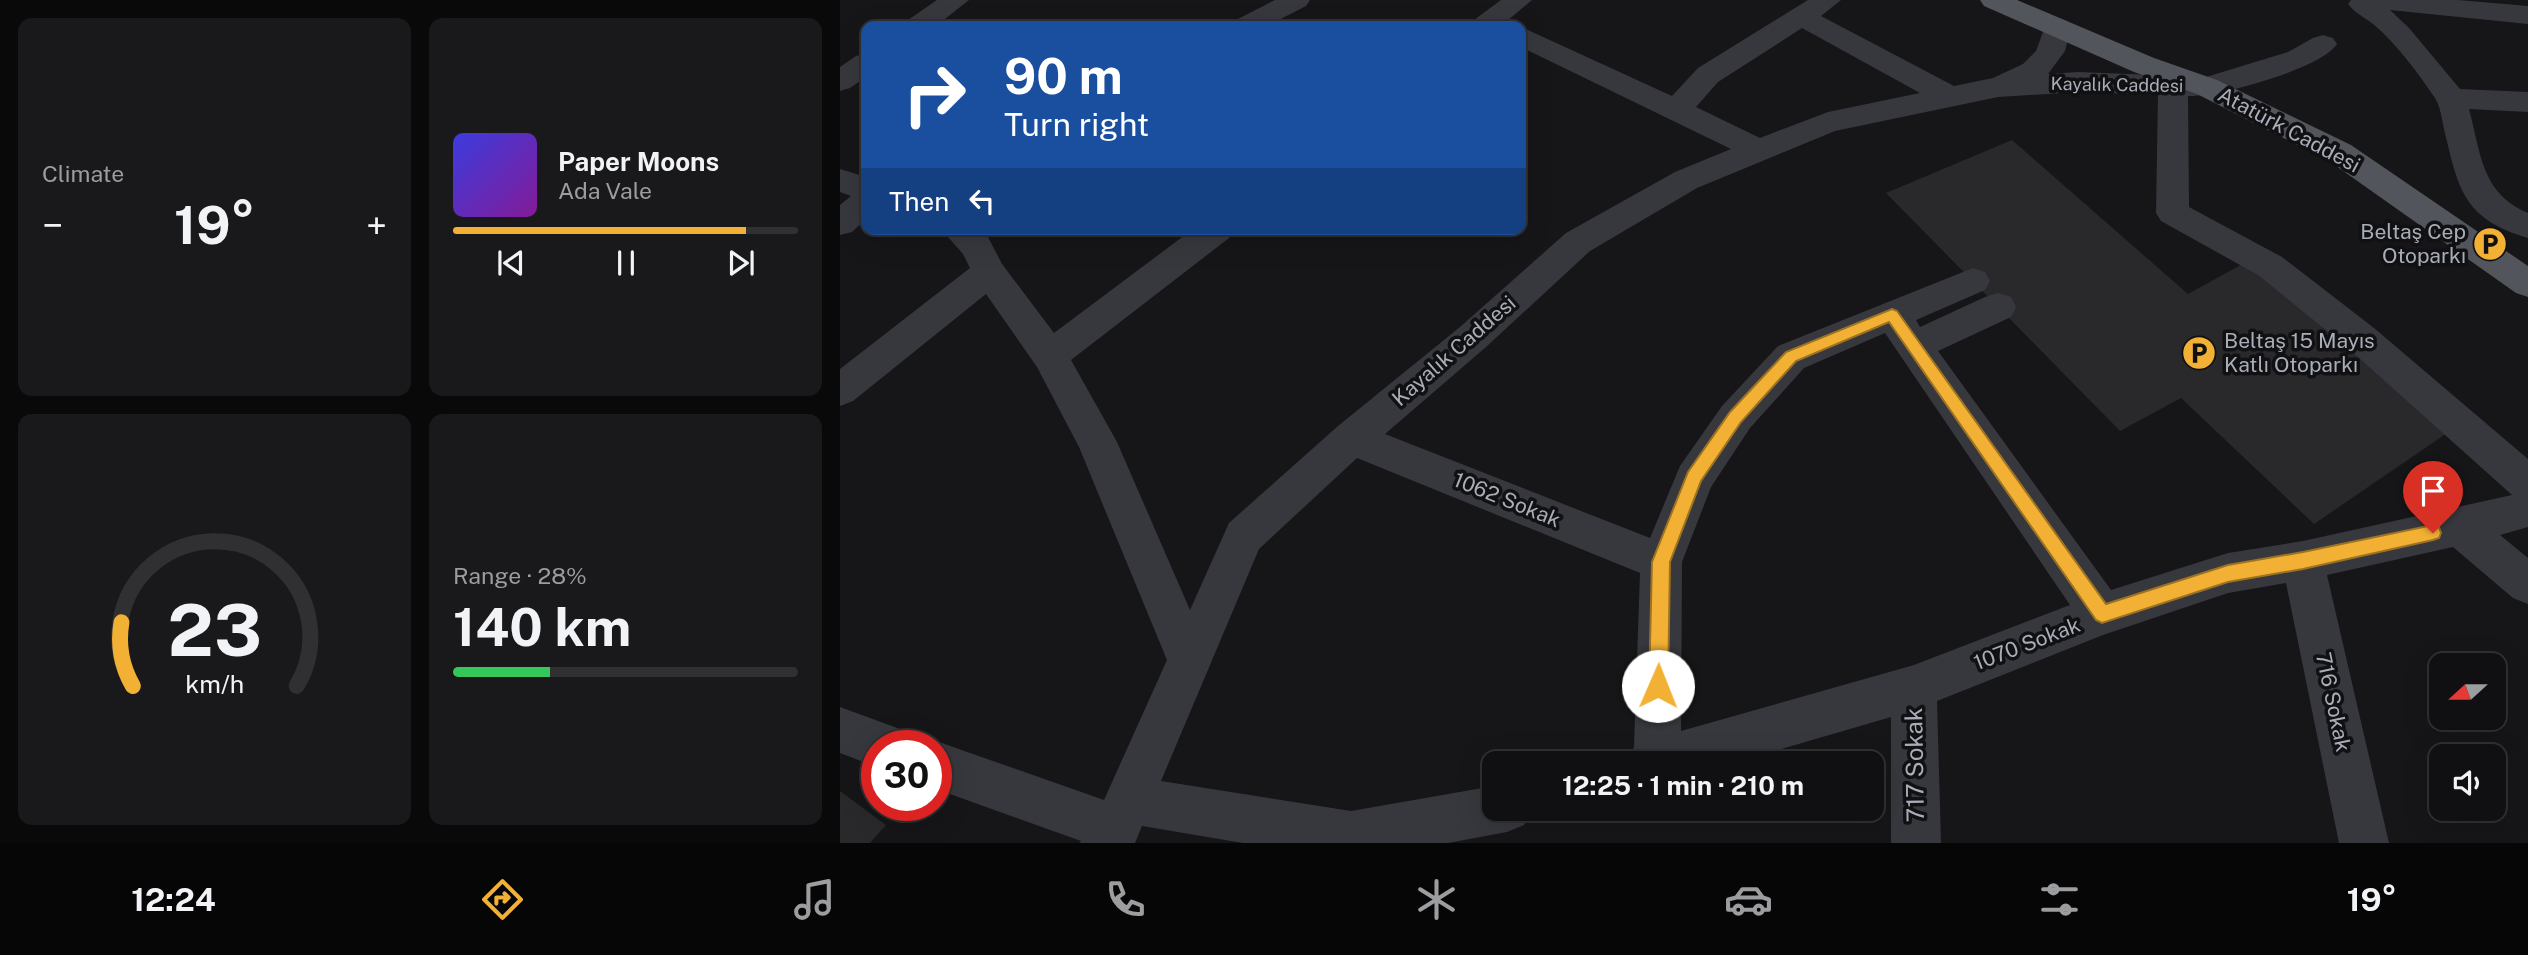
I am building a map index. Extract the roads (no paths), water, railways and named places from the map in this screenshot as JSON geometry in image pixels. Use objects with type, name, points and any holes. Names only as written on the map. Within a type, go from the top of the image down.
[{"type":"main road","name":"Atatürk Caddesi","points":[[1994,0],[2189,79]]},
{"type":"main road","name":"Atatürk Caddesi","points":[[2027,14],[2059,21],[2189,79],[2340,153],[2528,284]]},
{"type":"street","points":[[925,21],[955,0]]},
{"type":"street","points":[[1256,21],[1296,0]]},
{"type":"street","points":[[1495,21],[1518,0]]},
{"type":"street","points":[[1677,109],[1708,75],[1828,0]]},
{"type":"street","points":[[2364,1],[2528,15]]},
{"type":"street","points":[[2364,1],[2399,34],[2451,98],[2473,183],[2479,193],[2507,220],[2528,226]]},
{"type":"street","name":"Kayalık Caddesi","points":[[1116,824],[1244,536],[1352,438],[1473,337],[1578,242],[1686,180],[1828,122],[1998,87],[2272,74],[2303,66],[2318,57],[2323,44],[2339,22],[2364,1]]},
{"type":"street","points":[[1801,16],[1948,96]]},
{"type":"street","name":"Kayalık Caddesi","points":[[1998,87],[2041,68],[2054,45],[2057,27]]},
{"type":"street","points":[[1526,38],[1759,150]]},
{"type":"street","points":[[840,81],[861,66]]},
{"type":"street","points":[[2189,79],[2173,213],[2270,266],[2361,338],[2528,484]]},
{"type":"street","points":[[2451,98],[2528,102]]},
{"type":"street","points":[[840,180],[861,187]]},
{"type":"street","points":[[840,223],[861,205]]},
{"type":"street","points":[[967,235],[989,272],[1050,356],[1097,442],[1189,659]]},
{"type":"street","points":[[1050,356],[1209,235]]},
{"type":"street","points":[[840,390],[989,272]]},
{"type":"street","points":[[1903,330],[1973,281]]},
{"type":"street","points":[[1654,751],[1661,562],[1694,478],[1735,417],[1791,357],[1998,307]]},
{"type":"street","points":[[1903,330],[2102,614]]},
{"type":"street","name":"1062 Sokak","points":[[1352,438],[1661,562]]},
{"type":"street","name":"1070 Sokak","points":[[1693,751],[1914,688],[2102,614],[2228,573],[2303,561],[2528,509]]},
{"type":"street","points":[[2459,527],[2528,584]]},
{"type":"street","name":"716 Sokak","points":[[2303,561],[2364,843]]},
{"type":"street","name":"717 Sokak","points":[[1914,688],[1916,843]]},
{"type":"street","points":[[840,730],[861,738]]},
{"type":"street","points":[[952,770],[1116,824],[1351,836],[1482,812]]},
{"type":"place","name":"Beltaş Cep Otoparkı","points":[[2490,244]]},
{"type":"place","name":"Beltaş 15 Mayıs Katlı Otoparkı","points":[[2199,353]]}]
